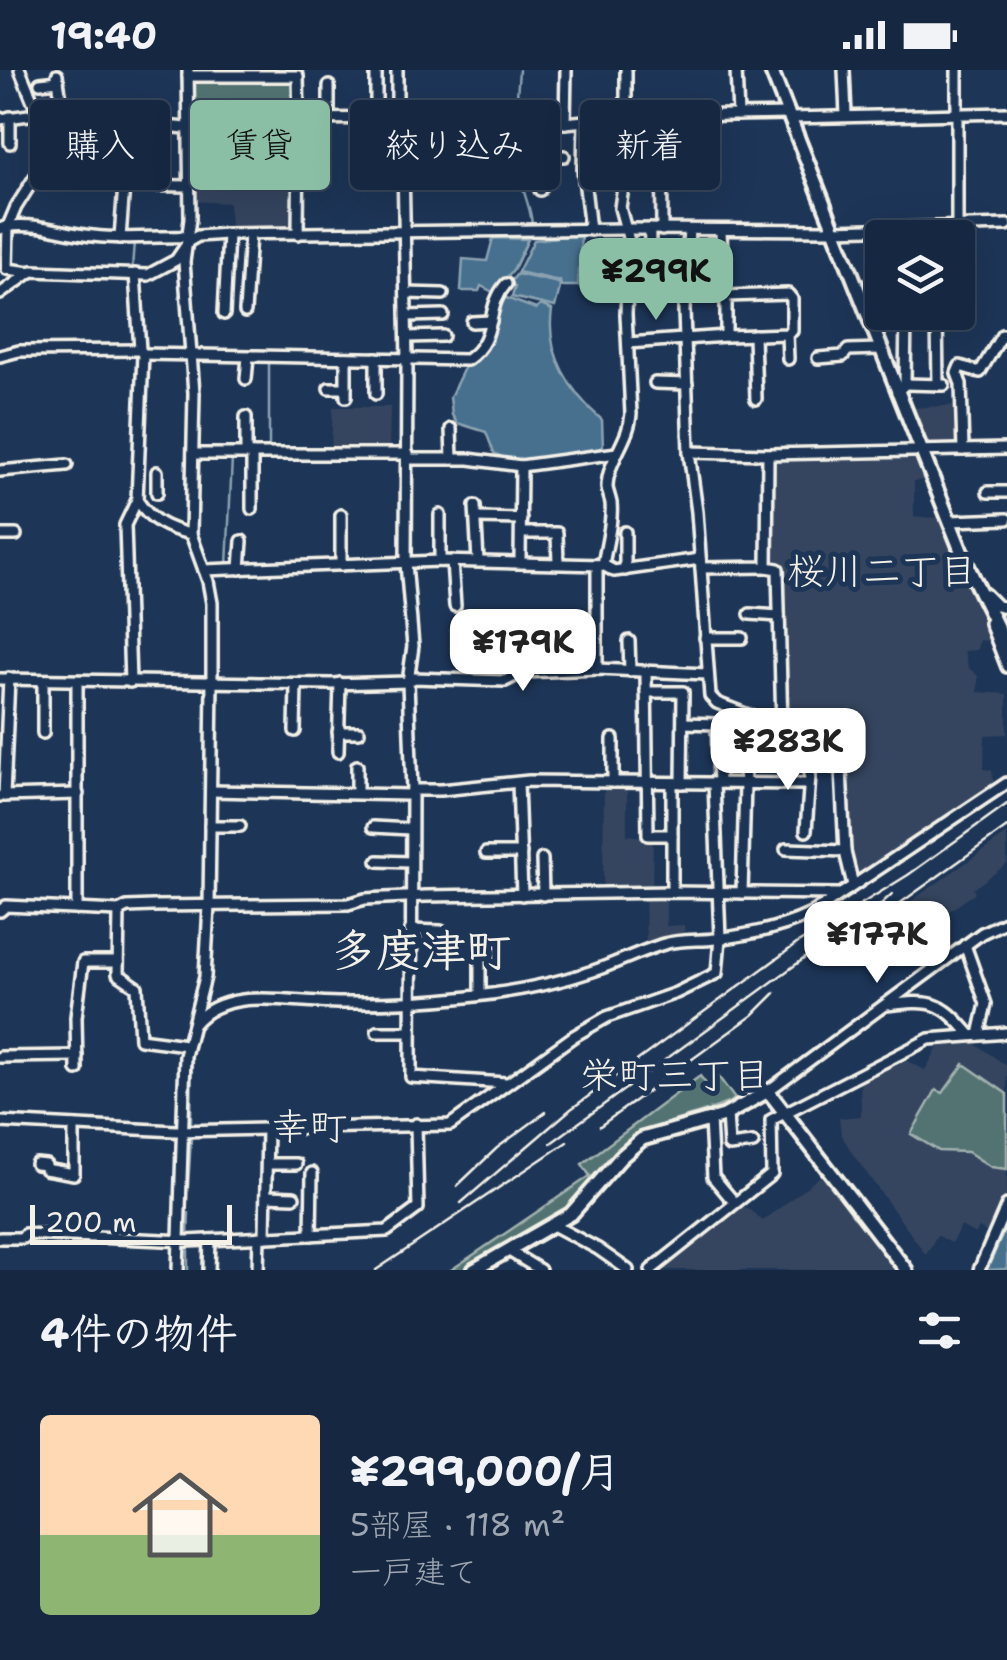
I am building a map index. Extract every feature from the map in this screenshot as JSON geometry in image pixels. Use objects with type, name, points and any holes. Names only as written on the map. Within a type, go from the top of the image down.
[{"type":"main road","points":[[771,70],[880,349],[901,388],[921,451],[1007,647]]},
{"type":"main road","points":[[474,1270],[554,1225],[583,1203],[632,1146],[654,1134],[727,1114],[768,1091],[906,1270]]},
{"type":"street","points":[[20,70],[31,100]]},
{"type":"street","points":[[376,70],[376,100]]},
{"type":"street","points":[[396,70],[398,100]]},
{"type":"street","points":[[565,123],[566,70]]},
{"type":"street","points":[[625,100],[626,70]]},
{"type":"street","points":[[736,70],[738,115]]},
{"type":"street","points":[[844,70],[846,115]]},
{"type":"street","points":[[957,70],[957,220]]},
{"type":"street","points":[[178,1270],[186,1045],[204,976],[212,826],[212,603],[191,534],[193,353],[186,242],[188,73],[298,76],[299,100]]},
{"type":"street","points":[[26,88],[58,78],[61,100]]},
{"type":"street","points":[[329,86],[329,100]]},
{"type":"street","points":[[720,115],[1007,112]]},
{"type":"street","points":[[10,143],[5,118],[30,115]]},
{"type":"street","points":[[560,122],[580,121]]},
{"type":"street","points":[[170,126],[186,128]]},
{"type":"street","points":[[30,185],[4,228],[7,269],[148,275],[166,268],[186,242],[198,236],[228,234],[625,229],[865,231]]},
{"type":"street","points":[[170,186],[188,186]]},
{"type":"street","points":[[120,238],[124,190]]},
{"type":"street","points":[[298,190],[298,234]]},
{"type":"street","points":[[403,190],[406,562],[413,646],[408,682],[410,1077],[506,1083]]},
{"type":"street","points":[[586,190],[590,230]]},
{"type":"street","points":[[597,669],[600,565],[612,505],[606,488],[630,429],[629,241],[620,208],[623,190]]},
{"type":"street","points":[[662,190],[662,230]]},
{"type":"street","points":[[4,228],[32,224],[89,236],[186,242]]},
{"type":"street","points":[[975,227],[1007,226]]},
{"type":"street","points":[[650,229],[649,288],[688,288]]},
{"type":"street","points":[[689,230],[684,310],[689,452],[712,700],[801,739],[811,762],[806,831]]},
{"type":"street","points":[[720,230],[726,336]]},
{"type":"street","points":[[224,314],[228,234]]},
{"type":"street","points":[[245,312],[250,234]]},
{"type":"street","points":[[0,294],[30,272]]},
{"type":"street","points":[[130,682],[125,525],[137,500],[142,352],[135,274]]},
{"type":"street","points":[[0,356],[18,350],[193,353],[198,357],[248,360],[467,360],[483,346],[496,296],[506,284]]},
{"type":"street","points":[[406,293],[443,294]]},
{"type":"street","points":[[628,343],[686,342],[792,331],[792,299],[788,294],[726,296]]},
{"type":"street","points":[[406,316],[444,315]]},
{"type":"street","points":[[472,322],[491,321]]},
{"type":"street","points":[[905,330],[901,388],[941,385],[938,330]]},
{"type":"street","points":[[787,334],[788,358]]},
{"type":"street","points":[[754,335],[756,399]]},
{"type":"street","points":[[963,450],[962,384],[957,372],[960,366],[980,372],[1002,335],[1007,335]]},
{"type":"street","points":[[407,337],[444,336]]},
{"type":"street","points":[[818,358],[843,356],[848,350],[880,349]]},
{"type":"street","points":[[376,358],[376,394]]},
{"type":"street","points":[[246,380],[248,360]]},
{"type":"street","points":[[329,388],[346,392],[346,360]]},
{"type":"street","points":[[654,383],[688,384]]},
{"type":"street","points":[[246,418],[252,509]]},
{"type":"street","points":[[451,429],[452,459]]},
{"type":"street","points":[[689,452],[1007,449]]},
{"type":"street","points":[[192,454],[408,457],[522,466],[617,453]]},
{"type":"street","points":[[767,566],[768,454]]},
{"type":"street","points":[[0,471],[67,465]]},
{"type":"street","points":[[520,561],[522,466]]},
{"type":"street","points":[[138,485],[157,490],[157,472]]},
{"type":"street","points":[[988,492],[1007,492]]},
{"type":"street","points":[[137,500],[147,515],[168,529],[191,534]]},
{"type":"street","points":[[478,561],[476,512],[521,519]]},
{"type":"street","points":[[440,514],[440,561]]},
{"type":"street","points":[[342,515],[342,565]]},
{"type":"street","points":[[950,521],[1007,519]]},
{"type":"street","points":[[625,532],[626,570]]},
{"type":"street","points":[[521,533],[558,533],[558,563]]},
{"type":"street","points":[[0,536],[16,535]]},
{"type":"street","points":[[240,569],[242,542]]},
{"type":"street","points":[[204,570],[440,561],[600,565],[614,572],[700,564],[767,566],[778,570],[782,728]]},
{"type":"street","points":[[452,561],[455,606]]},
{"type":"street","points":[[978,585],[996,606],[1007,610],[1002,632]]},
{"type":"street","points":[[978,585],[1007,667]]},
{"type":"street","points":[[750,614],[779,616]]},
{"type":"street","points":[[705,638],[742,638]]},
{"type":"street","points":[[629,641],[630,672]]},
{"type":"street","points":[[78,794],[2,796],[5,678],[296,684],[408,682],[414,678],[505,681],[523,672],[597,669],[707,674]]},
{"type":"street","points":[[646,672],[648,835],[672,835]]},
{"type":"street","points":[[42,733],[44,680]]},
{"type":"street","points":[[77,682],[77,909]]},
{"type":"street","points":[[338,752],[340,682]]},
{"type":"street","points":[[294,732],[296,684]]},
{"type":"street","points":[[646,692],[683,692],[672,835],[672,892]]},
{"type":"street","points":[[741,714],[745,784],[742,893]]},
{"type":"street","points":[[0,1122],[183,1131],[450,1125],[607,1017],[676,993],[717,972],[717,724],[682,724]]},
{"type":"street","points":[[338,732],[359,732]]},
{"type":"street","points":[[613,739],[613,782]]},
{"type":"street","points":[[811,762],[836,766],[843,774],[845,850],[854,885]]},
{"type":"street","points":[[357,766],[357,792]]},
{"type":"street","points":[[210,791],[411,792],[518,782],[808,784]]},
{"type":"street","points":[[518,782],[522,895]]},
{"type":"street","points":[[192,1026],[223,1003],[341,1003],[480,993],[549,983],[667,943],[786,926],[841,894],[1007,783]]},
{"type":"street","points":[[212,826],[240,826]]},
{"type":"street","points":[[373,827],[410,829]]},
{"type":"street","points":[[786,850],[845,850]]},
{"type":"street","points":[[486,853],[520,853]]},
{"type":"street","points":[[542,859],[543,895]]},
{"type":"street","points":[[378,861],[410,862]]},
{"type":"street","points":[[0,911],[6,906],[120,911],[140,906],[348,904],[410,897],[672,892],[841,894]]},
{"type":"street","points":[[120,911],[120,976],[137,987],[140,1039],[186,1045]]},
{"type":"street","points":[[768,1091],[966,945],[1007,921]]},
{"type":"street","points":[[410,930],[441,931]]},
{"type":"street","points":[[966,945],[986,1004],[974,1035]]},
{"type":"street","points":[[480,993],[480,952],[492,951]]},
{"type":"street","points":[[77,1070],[76,1017],[83,962],[118,962]]},
{"type":"street","points":[[884,1006],[931,1002],[955,1016],[974,1035]]},
{"type":"street","points":[[197,1004],[200,1012],[206,1012]]},
{"type":"street","points":[[377,1032],[411,1032]]},
{"type":"street","points":[[651,1270],[772,1174],[771,1120],[938,1036],[1007,1033]]},
{"type":"street","points":[[994,1034],[1007,1045]]},
{"type":"street","points":[[0,1057],[77,1056]]},
{"type":"street","points":[[727,1114],[729,1146],[752,1143]]},
{"type":"street","points":[[710,1120],[713,1177],[734,1202]]},
{"type":"street","points":[[0,1238],[23,1238],[25,1234],[210,1240],[387,1231],[418,1208],[416,1124]]},
{"type":"street","points":[[36,1164],[74,1174],[74,1126]]},
{"type":"street","points":[[258,1270],[266,1196],[267,1128]]},
{"type":"street","points":[[266,1164],[296,1164]]},
{"type":"street","points":[[311,1235],[312,1173]]},
{"type":"street","points":[[752,1189],[762,1201]]},
{"type":"street","points":[[266,1196],[312,1195]]},
{"type":"street","points":[[978,1270],[1007,1205]]},
{"type":"street","points":[[554,1225],[598,1248],[628,1270]]},
{"type":"street","points":[[209,1270],[210,1240]]},
{"type":"street","points":[[509,1250],[540,1270]]},
{"type":"street","points":[[518,1270],[521,1259]]},
{"type":"shaded area","points":[[237,70],[264,70],[264,78],[295,80],[295,100],[193,100],[193,78],[237,78]]},
{"type":"shaded area","points":[[193,190],[295,190],[295,231],[230,230],[229,203],[193,201]]},
{"type":"shaded area","points":[[581,234],[578,286],[561,286],[560,281],[518,272],[534,240]]},
{"type":"shaded area","points":[[493,238],[528,239],[513,270],[493,292],[481,286],[479,291],[461,291],[463,259],[487,261]]},
{"type":"shaded area","points":[[517,274],[559,283],[555,307],[512,297],[515,287],[509,284]]},
{"type":"shaded area","points":[[501,296],[536,309],[541,305],[552,310],[552,342],[557,357],[580,398],[602,420],[603,448],[548,460],[519,461],[494,453],[486,432],[457,423],[450,397],[464,368],[490,341]]},
{"type":"shaded area","points":[[959,405],[958,448],[925,448],[910,408]]},
{"type":"shaded area","points":[[333,407],[390,407],[389,450],[331,450]]},
{"type":"shaded area","points":[[915,453],[927,480],[914,481],[914,517],[943,518],[990,641],[979,640],[977,650],[964,651],[968,667],[978,676],[978,692],[1007,694],[1007,734],[985,735],[984,769],[992,770],[994,786],[856,879],[848,851],[849,727],[805,740],[804,735],[785,725],[783,568],[769,561],[770,457]]},
{"type":"shaded area","points":[[627,786],[627,835],[653,838],[652,894],[666,895],[666,926],[684,925],[685,937],[646,947],[645,890],[603,891],[604,787]]},
{"type":"shaded area","points":[[1007,834],[1007,864],[973,889],[975,893],[900,946],[865,961],[851,943]]},
{"type":"shaded area","points":[[967,1038],[1007,1066],[1007,1194],[990,1234],[979,1228],[975,1234],[961,1226],[951,1243],[937,1235],[926,1255],[852,1153],[841,1134],[839,1118],[861,1116],[860,1077],[899,1057],[925,1070],[943,1039]]},
{"type":"shaded area","points":[[823,1174],[899,1270],[655,1270],[736,1206],[748,1208],[763,1221]]},
{"type":"shaded area","points":[[1007,1225],[1007,1269],[987,1270]]},
{"type":"green space","points":[[192,80],[295,80],[295,100],[192,100]]},
{"type":"green space","points":[[964,1064],[1007,1094],[1007,1169],[991,1167],[968,1152],[939,1151],[911,1134],[936,1090],[943,1093]]},
{"type":"green space","points":[[700,1076],[707,1085],[718,1076],[735,1099],[642,1135],[623,1150],[578,1202],[552,1222],[465,1270],[451,1270],[590,1176],[582,1164]]},
{"type":"waterway","points":[[517,100],[519,70]]},
{"type":"waterway","points":[[20,81],[30,110]]},
{"type":"waterway","points":[[524,190],[532,227]]},
{"type":"waterway","points":[[504,281],[530,235]]},
{"type":"waterway","points":[[132,270],[134,241]]},
{"type":"waterway","points":[[492,302],[499,287]]},
{"type":"waterway","points":[[228,360],[261,361]]},
{"type":"waterway","points":[[269,362],[269,449]]},
{"type":"waterway","points":[[412,363],[412,455]]},
{"type":"waterway","points":[[227,566],[232,458]]},
{"type":"waterway","points":[[411,558],[412,466]]},
{"type":"waterway","points":[[215,788],[216,746]]},
{"type":"waterway","points":[[191,1125],[192,1059]]},
{"type":"waterway","points":[[188,1187],[191,1139]]},
{"type":"waterway","points":[[188,1237],[189,1213]]},
{"type":"waterway","points":[[188,1245],[188,1270]]},
{"type":"railway","points":[[461,1203],[571,1109],[798,943],[908,875],[1007,804]]},
{"type":"railway","points":[[885,914],[1007,827]]},
{"type":"railway","points":[[837,944],[892,894]]},
{"type":"railway","points":[[551,1143],[842,931]]},
{"type":"railway","points":[[600,1126],[753,1015],[775,993]]},
{"type":"railway","points":[[457,1186],[497,1148],[546,1112]]},
{"type":"railway","points":[[376,1270],[567,1142]]},
{"type":"district","name":"桜川二丁目","points":[[882,571]]},
{"type":"district","name":"多度津町","points":[[421,950]]},
{"type":"district","name":"栄町三丁目","points":[[675,1075]]},
{"type":"district","name":"幸町","points":[[309,1127]]}]
